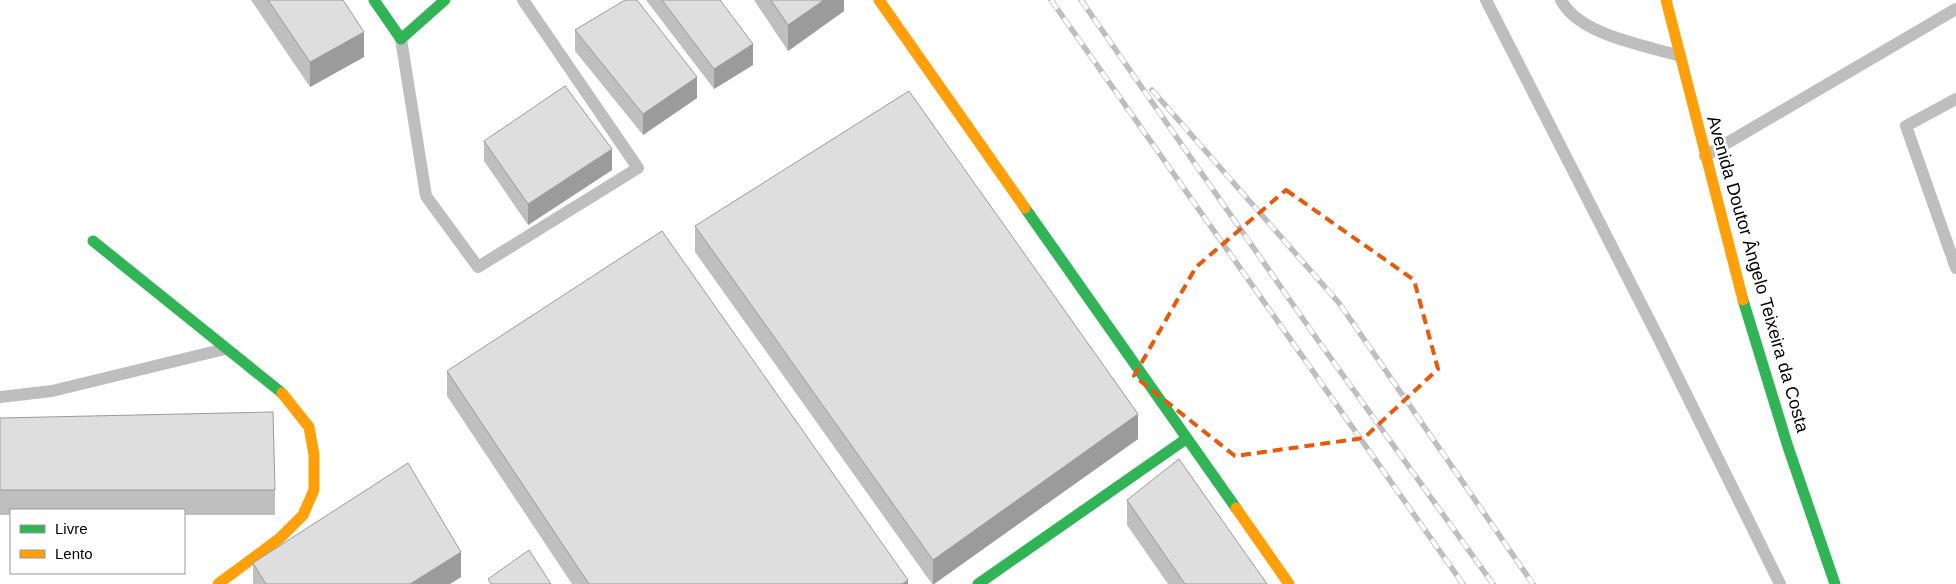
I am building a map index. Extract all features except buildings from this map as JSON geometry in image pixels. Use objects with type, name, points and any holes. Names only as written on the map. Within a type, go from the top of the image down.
[{"type":"street","points":[[374,0],[401,39],[445,0]]},
{"type":"street","points":[[879,0],[1186,440],[1289,584]]},
{"type":"street","name":"Avenida Doutor Ângelo Teixeira da Costa","points":[[1666,0],[1746,309],[1788,446],[1835,584]]},
{"type":"street","points":[[93,241],[281,392],[309,427],[314,455],[314,490],[303,515],[280,538],[218,584]]},
{"type":"street","points":[[978,584],[1186,440]]},
{"type":"lane","points":[[401,39],[426,196],[478,268],[638,168],[523,0]]},
{"type":"lane","points":[[1486,0],[1659,339],[1780,584]]},
{"type":"lane","points":[[1561,0],[1564,7],[1595,30],[1680,56]]},
{"type":"lane","points":[[1705,156],[1956,10]]},
{"type":"lane","points":[[1956,99],[1906,126],[1956,268]]},
{"type":"lane","points":[[0,396],[52,391],[227,348]]},
{"type":"highlighted area","points":[[1286,190],[1414,280],[1438,369],[1364,438],[1235,456],[1134,376],[1196,267]]},
{"type":"railway","points":[[1051,0],[1463,584]]},
{"type":"railway","points":[[1081,0],[1317,339],[1493,584]]},
{"type":"railway","points":[[1152,90],[1339,303],[1533,584]]},
{"type":"traffic: fast","points":[[374,0],[401,39],[445,0]]},
{"type":"traffic: fast","points":[[1025,208],[1236,508]]},
{"type":"traffic: fast","points":[[93,241],[282,393]]},
{"type":"traffic: fast","points":[[1743,300],[1788,447],[1835,584]]},
{"type":"traffic: fast","points":[[978,584],[1186,439]]},
{"type":"traffic: slow","points":[[879,0],[1025,208]]},
{"type":"traffic: slow","points":[[1666,0],[1743,300]]},
{"type":"traffic: slow","points":[[218,584],[280,538],[303,515],[314,490],[314,455],[309,427],[282,393]]},
{"type":"traffic: slow","points":[[1236,508],[1289,584]]}]
